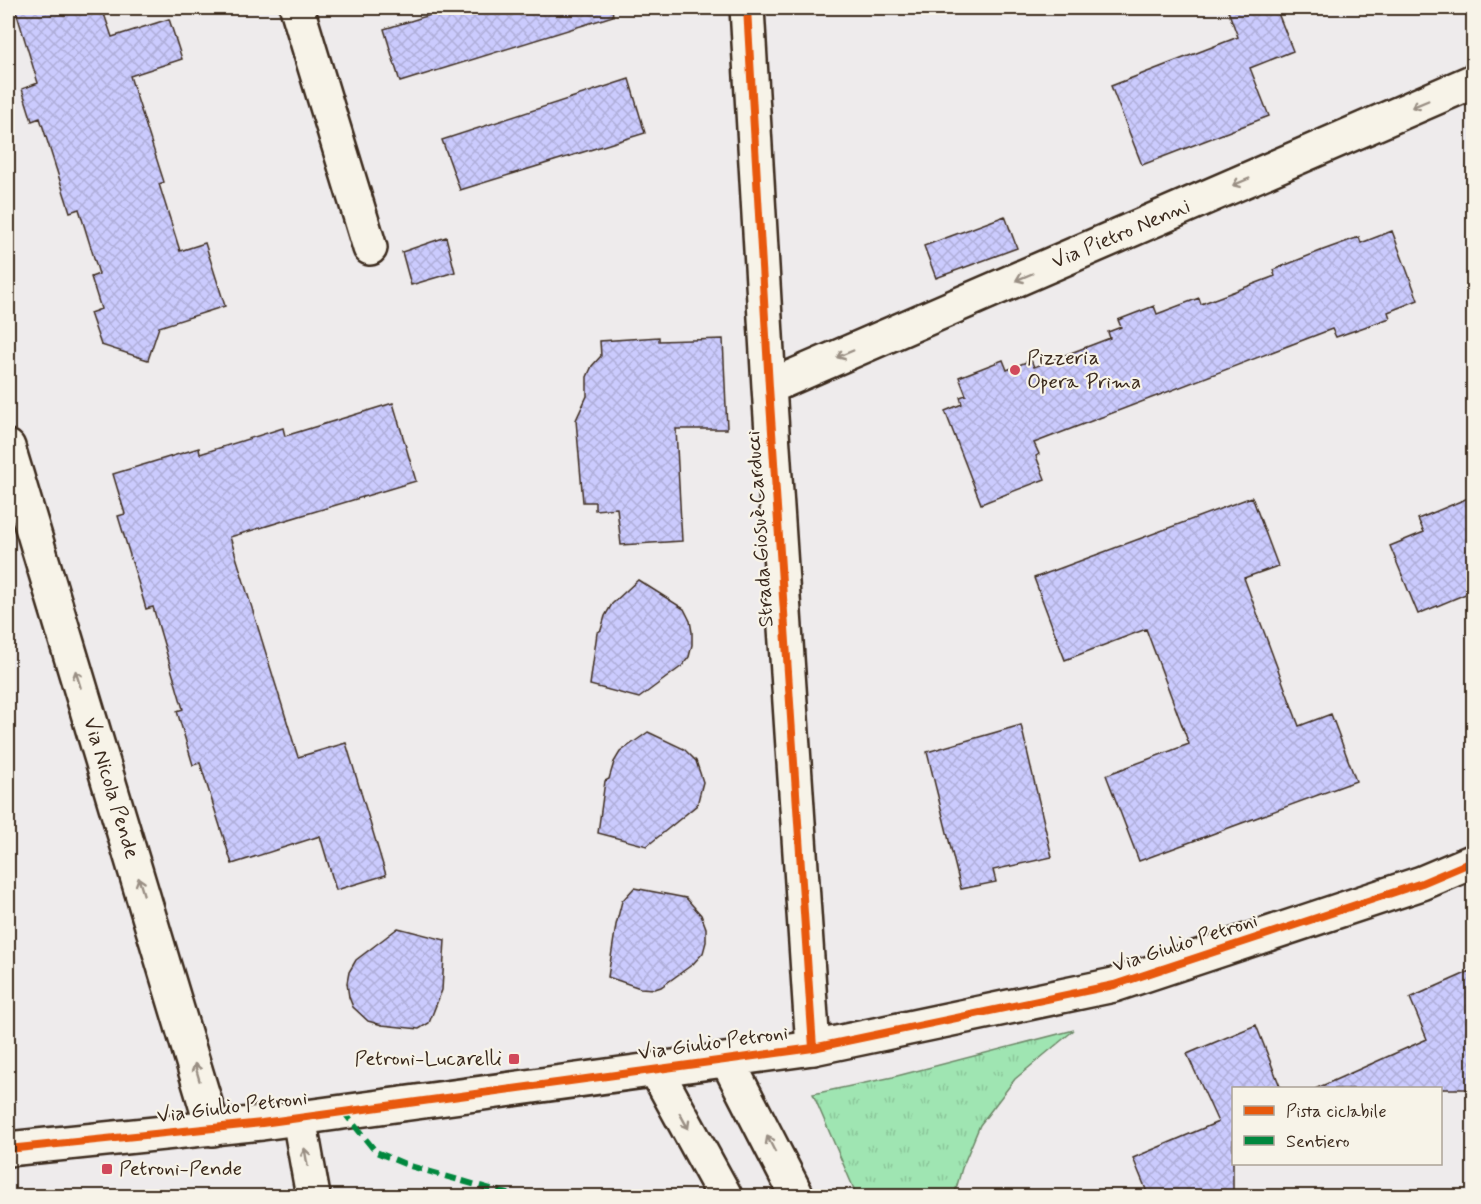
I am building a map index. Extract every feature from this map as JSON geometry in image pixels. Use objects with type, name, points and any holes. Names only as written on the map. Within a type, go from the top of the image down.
[{"type":"street","points":[[297,8],[370,248]]},
{"type":"street","name":"Strada Giosuè Carducci","points":[[747,8],[813,1048]]},
{"type":"street","name":"Via Pietro Nenni","points":[[770,387],[1473,81]]},
{"type":"street","name":"Via Nicola Pende","points":[[8,447],[213,1129]]},
{"type":"street","name":"Via Giulio Petroni","points":[[8,1149],[213,1129],[813,1048],[1113,985],[1422,883],[1473,861]]},
{"type":"street","points":[[727,1060],[797,1197]]},
{"type":"street","points":[[656,1070],[725,1197]]},
{"type":"street","points":[[299,1118],[313,1197]]},
{"type":"green space","points":[[1074,1030],[1015,1079],[980,1125],[962,1168],[954,1196],[857,1196],[813,1094],[893,1077]]},
{"type":"building","points":[[15,8],[102,8],[112,37],[169,19],[182,59],[130,76],[164,182],[159,184],[180,251],[205,243],[225,306],[159,327],[148,360],[101,345],[90,313],[101,309],[91,277],[99,274],[79,209],[70,212],[40,118],[32,121],[22,89],[38,83]]},
{"type":"building","points":[[453,8],[612,8],[613,16],[400,82],[384,29]]},
{"type":"building","points":[[1227,8],[1276,8],[1293,51],[1250,68],[1269,116],[1142,165],[1111,86],[1238,37]]},
{"type":"building","points":[[629,79],[645,133],[460,190],[442,140]]},
{"type":"building","points":[[1005,216],[1017,248],[936,278],[924,246]]},
{"type":"building","points":[[1392,231],[1418,300],[1388,312],[1390,318],[1336,337],[1332,329],[1034,443],[1039,454],[1036,456],[1045,479],[981,504],[945,411],[962,404],[960,397],[966,395],[959,377],[1003,360],[1007,370],[1031,360],[1034,367],[1110,338],[1108,332],[1121,327],[1118,320],[1154,306],[1157,314],[1199,298],[1201,304],[1275,276],[1273,270],[1323,250],[1359,237],[1361,243]]},
{"type":"building","points":[[446,237],[455,272],[411,285],[402,252]]},
{"type":"building","points":[[659,337],[659,341],[723,339],[727,429],[676,429],[682,541],[621,545],[617,508],[595,510],[595,502],[583,502],[576,420],[587,396],[587,377],[592,366],[601,356],[600,341]]},
{"type":"building","points":[[393,403],[416,481],[230,537],[298,757],[346,743],[386,875],[336,890],[320,836],[232,864],[200,763],[193,765],[177,711],[183,709],[153,607],[146,609],[118,516],[125,514],[113,474],[199,448],[200,454],[283,428],[285,436]]},
{"type":"building","points":[[1473,496],[1473,591],[1418,614],[1390,546],[1424,532],[1418,519]]},
{"type":"building","points":[[1252,497],[1278,566],[1244,578],[1299,726],[1331,714],[1356,781],[1139,861],[1106,775],[1189,744],[1146,629],[1065,660],[1034,578]]},
{"type":"building","points":[[638,580],[684,609],[692,632],[689,657],[682,666],[639,698],[590,685],[597,633],[601,630],[612,604]]},
{"type":"building","points":[[1021,725],[1052,857],[993,870],[996,882],[961,889],[927,752]]},
{"type":"building","points":[[648,732],[684,749],[696,761],[703,782],[697,805],[647,846],[598,833],[605,781],[609,779],[614,762],[620,752]]},
{"type":"building","points":[[634,888],[686,898],[701,915],[706,928],[703,953],[693,964],[655,989],[640,988],[608,977],[622,901]]},
{"type":"building","points":[[398,928],[445,940],[442,990],[429,1023],[419,1029],[368,1021],[353,1007],[349,997],[347,983],[349,972],[356,960]]},
{"type":"building","points":[[1473,970],[1473,1089],[1319,1087],[1427,1039],[1410,998]]},
{"type":"building","points":[[1256,1025],[1280,1087],[1232,1087],[1233,1197],[1149,1197],[1133,1158],[1218,1122],[1187,1054]]},
{"type":"marked path","points":[[343,1111],[376,1152],[410,1166],[515,1196]]},
{"type":"cycle path","points":[[747,8],[769,387],[813,1048]]},
{"type":"cycle path","points":[[8,1149],[262,1123],[813,1048],[1114,985],[1422,883],[1474,861]]},
{"type":"place","name":"Pizzeria Opera Prima","points":[[1015,370]]},
{"type":"place","name":"Petroni-Lucarelli","points":[[514,1059]]},
{"type":"place","name":"Petroni-Pende","points":[[107,1169]]}]
